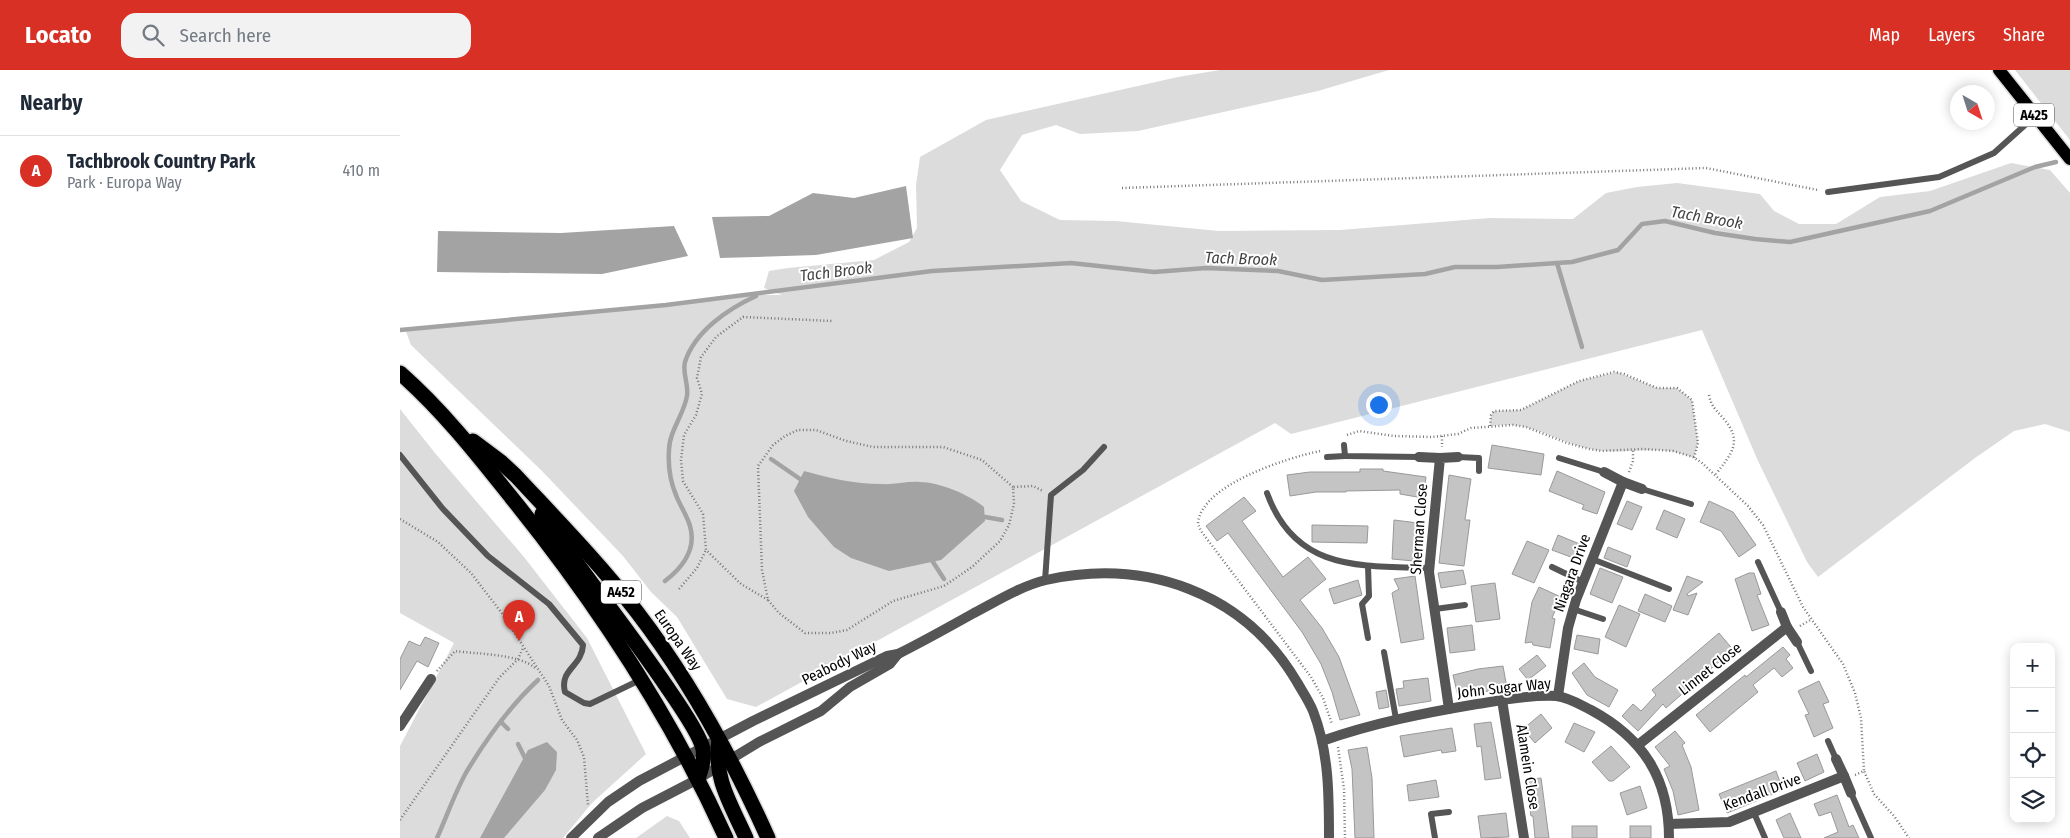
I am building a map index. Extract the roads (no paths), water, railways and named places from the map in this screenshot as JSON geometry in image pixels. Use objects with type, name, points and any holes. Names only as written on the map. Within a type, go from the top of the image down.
[{"type":"highway","name":"Europa Way","points":[[400,373],[456,428],[565,565],[640,680],[686,756],[726,838]]},
{"type":"highway","name":"Europa Way","points":[[456,428],[501,462],[516,476],[606,574],[638,613],[686,682],[719,740]]},
{"type":"highway","points":[[516,476],[559,540],[618,616],[684,712],[703,749],[702,770],[698,779]]},
{"type":"highway","points":[[719,740],[724,764],[724,789],[746,838]]},
{"type":"highway","points":[[724,764],[768,838]]},
{"type":"main road","name":"A425","points":[[1999,70],[2070,159]]},
{"type":"street","points":[[1419,457],[1458,457]]},
{"type":"street","name":"Sherman Close","points":[[1440,458],[1429,568],[1449,709]]},
{"type":"street","points":[[1604,472],[1642,489]]},
{"type":"street","name":"Niagara Drive","points":[[1558,696],[1568,628],[1573,609],[1624,482]]},
{"type":"street","points":[[898,654],[1005,596],[1045,581],[1089,573],[1126,573],[1164,581],[1196,592],[1232,610],[1262,634],[1284,661],[1313,710],[1322,741],[1328,787],[1329,838]]},
{"type":"street","points":[[1781,612],[1787,627],[1797,642]]},
{"type":"street","name":"Linnet Close","points":[[1638,745],[1787,627]]},
{"type":"street","name":"Peabody Way","points":[[571,838],[622,791],[753,721],[887,656],[898,654]]},
{"type":"street","name":"Peabody Way","points":[[598,838],[642,808],[698,779],[759,742],[821,711],[850,688],[890,664],[898,654]]},
{"type":"street","points":[[400,726],[431,678]]},
{"type":"street","name":"John Sugar Way","points":[[1322,741],[1396,719],[1502,700],[1558,696],[1605,718],[1638,745],[1663,790],[1668,808],[1669,838]]},
{"type":"street","name":"Alamein Close","points":[[1502,700],[1524,838]]},
{"type":"street","points":[[1836,759],[1851,793]]},
{"type":"street","name":"Kendall Drive","points":[[1669,824],[1730,822],[1844,778]]},
{"type":"lane","points":[[1828,192],[1939,177],[1994,153],[2035,116]]},
{"type":"lane","points":[[1344,445],[1344,456]]},
{"type":"lane","points":[[1045,581],[1051,496],[1083,470],[1104,447]]},
{"type":"lane","points":[[400,455],[443,509],[488,556],[549,604],[583,645],[582,655],[566,673],[562,682],[564,692],[584,703],[590,704],[640,680]]},
{"type":"lane","points":[[1327,457],[1419,457]]},
{"type":"lane","points":[[1458,457],[1479,458],[1479,471]]},
{"type":"lane","points":[[1558,458],[1604,472]]},
{"type":"lane","points":[[1642,489],[1691,504]]},
{"type":"lane","points":[[1267,493],[1278,518],[1299,544],[1342,562],[1368,566],[1429,568]]},
{"type":"lane","points":[[1592,559],[1670,589]]},
{"type":"lane","points":[[1758,562],[1781,612]]},
{"type":"lane","points":[[1368,566],[1369,596],[1362,604],[1368,638]]},
{"type":"lane","points":[[1552,567],[1583,582]]},
{"type":"lane","points":[[1435,609],[1465,605]]},
{"type":"lane","points":[[1573,609],[1603,619]]},
{"type":"lane","points":[[1797,642],[1811,671]]},
{"type":"lane","points":[[1384,652],[1396,719]]},
{"type":"lane","points":[[1828,741],[1836,759]]},
{"type":"lane","points":[[1851,793],[1871,838]]},
{"type":"lane","points":[[1434,838],[1431,814],[1449,812]]},
{"type":"lane","points":[[1754,813],[1765,838]]},
{"type":"waterway","name":"Tach Brook","points":[[400,330],[666,305],[932,271],[1071,263],[1154,272],[1206,268],[1278,271],[1322,280],[1425,274],[1455,267],[1497,267],[1572,262],[1618,250],[1642,224],[1665,221],[1715,233],[1790,242],[1930,211],[2035,167],[2056,162]]},
{"type":"waterway","points":[[1557,263],[1582,347]]},
{"type":"waterway","points":[[665,581],[686,558],[690,551],[692,535],[687,518],[674,490],[669,461],[671,436],[687,396],[685,362],[696,340],[704,331],[734,307],[756,296]]},
{"type":"waterway","points":[[771,459],[800,479]]},
{"type":"waterway","points":[[985,517],[1002,520]]},
{"type":"waterway","points":[[933,562],[944,579]]},
{"type":"waterway","points":[[437,838],[467,771],[491,735],[538,680]]},
{"type":"waterway","points":[[501,722],[508,729]]},
{"type":"waterway","points":[[518,744],[525,758]]},
{"type":"place","name":"Tachbrook Country Park","points":[[519,641]]}]
